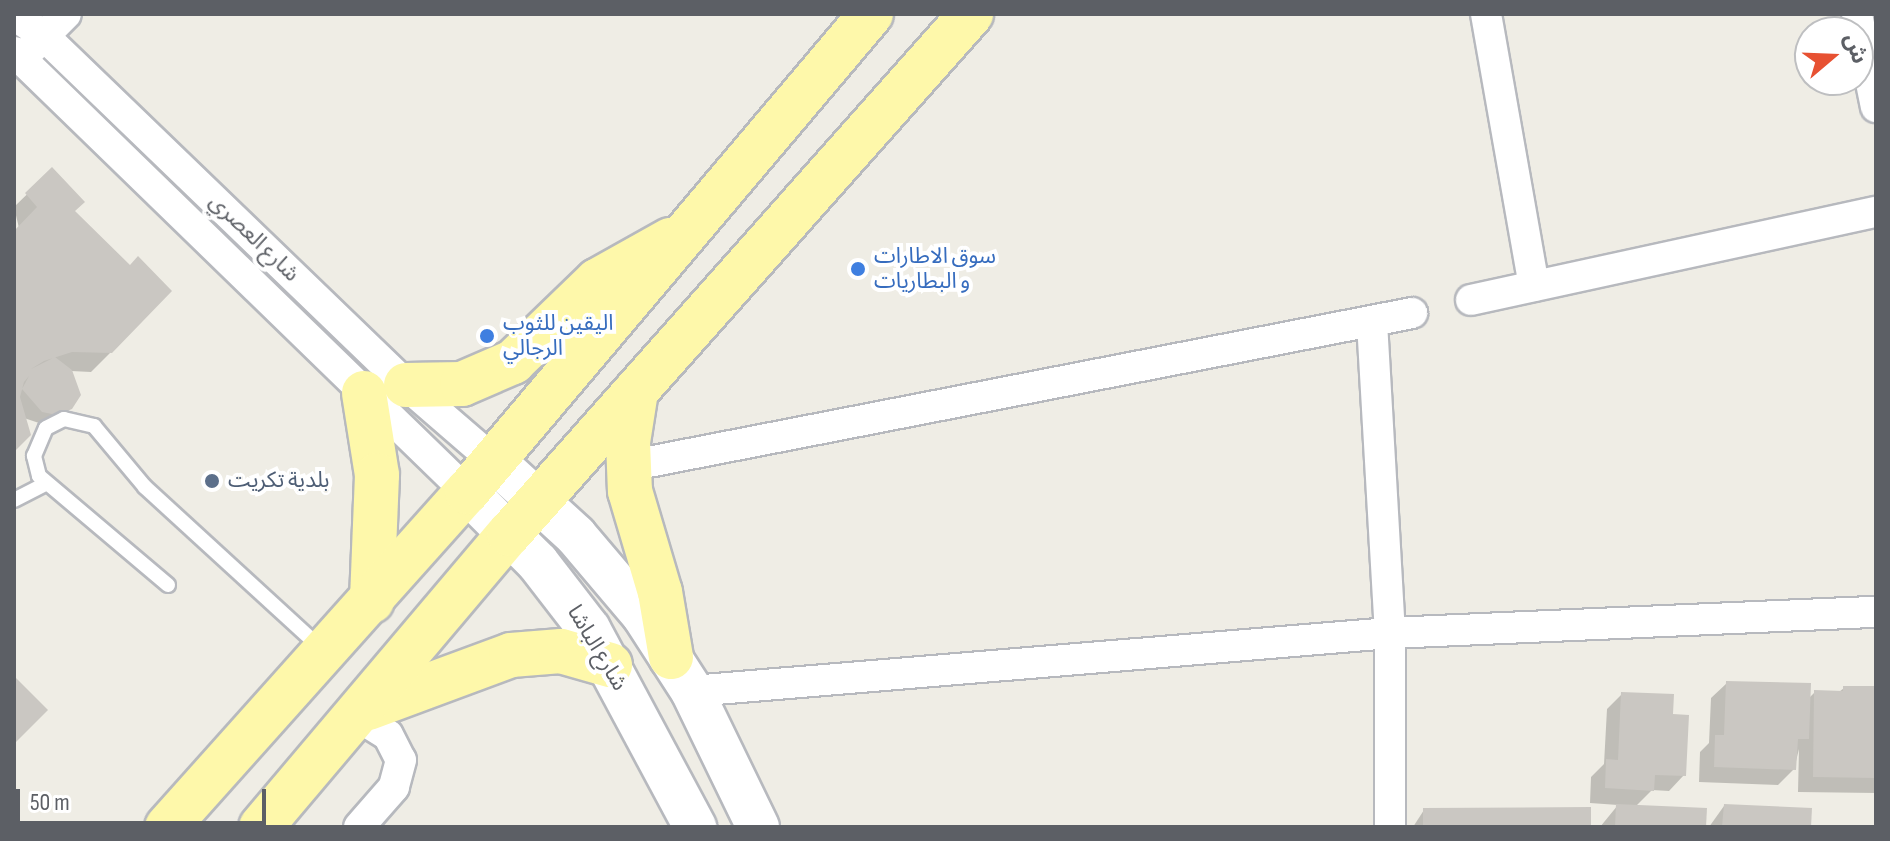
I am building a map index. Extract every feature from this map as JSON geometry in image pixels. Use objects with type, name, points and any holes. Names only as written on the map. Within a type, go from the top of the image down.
[{"type":"main road","points":[[167,827],[327,653],[480,477],[871,14]]},
{"type":"main road","points":[[261,827],[509,534],[971,14]]},
{"type":"main road","points":[[406,385],[462,384],[513,362],[597,281],[633,257],[684,235]]},
{"type":"main road","points":[[636,391],[628,466],[635,515],[682,674]]},
{"type":"main road","points":[[364,393],[377,475],[372,601]]},
{"type":"main road","points":[[480,477],[538,501],[611,574],[682,674],[758,827]]},
{"type":"main road","name":"شارع الباشا","points":[[480,477],[509,534],[565,595],[610,665],[695,827]]},
{"type":"main road","points":[[359,713],[511,655],[561,651],[610,665]]},
{"type":"street","points":[[16,59],[66,14]]},
{"type":"street","points":[[1486,14],[1534,286]]},
{"type":"street","points":[[1857,14],[1876,107]]},
{"type":"street","name":"شارع العصري","points":[[14,15],[44,36],[406,385],[480,477]]},
{"type":"street","name":"شارع العصري","points":[[16,59],[364,393],[480,477]]},
{"type":"street","points":[[1471,300],[1876,212]]},
{"type":"street","points":[[628,466],[1412,313]]},
{"type":"street","points":[[1372,322],[1390,633],[1390,827]]},
{"type":"street","points":[[682,674],[1390,633],[1876,612]]},
{"type":"street","points":[[359,713],[388,735],[401,760],[394,787],[359,827]]},
{"type":"lane","points":[[168,585],[87,512],[45,484],[34,456],[46,428],[64,419],[94,426],[145,487],[327,653]]},
{"type":"lane","points":[[14,500],[45,484]]},
{"type":"building","points":[[52,167],[85,202],[75,211],[130,265],[138,256],[172,291],[112,353],[72,352],[55,357],[72,370],[81,395],[72,409],[57,415],[42,412],[22,389],[20,397],[31,435],[14,452],[14,231],[37,207],[25,193]]},
{"type":"building","points":[[14,676],[48,710],[14,744]]},
{"type":"building","points":[[1726,681],[1811,683],[1809,739],[1798,739],[1796,770],[1714,767],[1715,735],[1724,735]]},
{"type":"building","points":[[1843,686],[1876,686],[1876,778],[1813,777],[1814,690],[1843,691]]},
{"type":"building","points":[[1621,692],[1674,694],[1673,714],[1689,715],[1686,776],[1655,775],[1654,791],[1605,788],[1606,759],[1618,760]]},
{"type":"building","points":[[1616,804],[1707,808],[1706,827],[1615,827]]},
{"type":"building","points":[[1724,804],[1812,808],[1811,827],[1722,827]]},
{"type":"building","points":[[1591,807],[1591,827],[1423,827],[1423,808]]},
{"type":"place","name":"سوق الاطارات و البطاريات","points":[[858,269]]},
{"type":"place","name":"اليقين للثوب الرجالي","points":[[487,336]]},
{"type":"place","name":"بلدية تكريت","points":[[212,481]]}]
